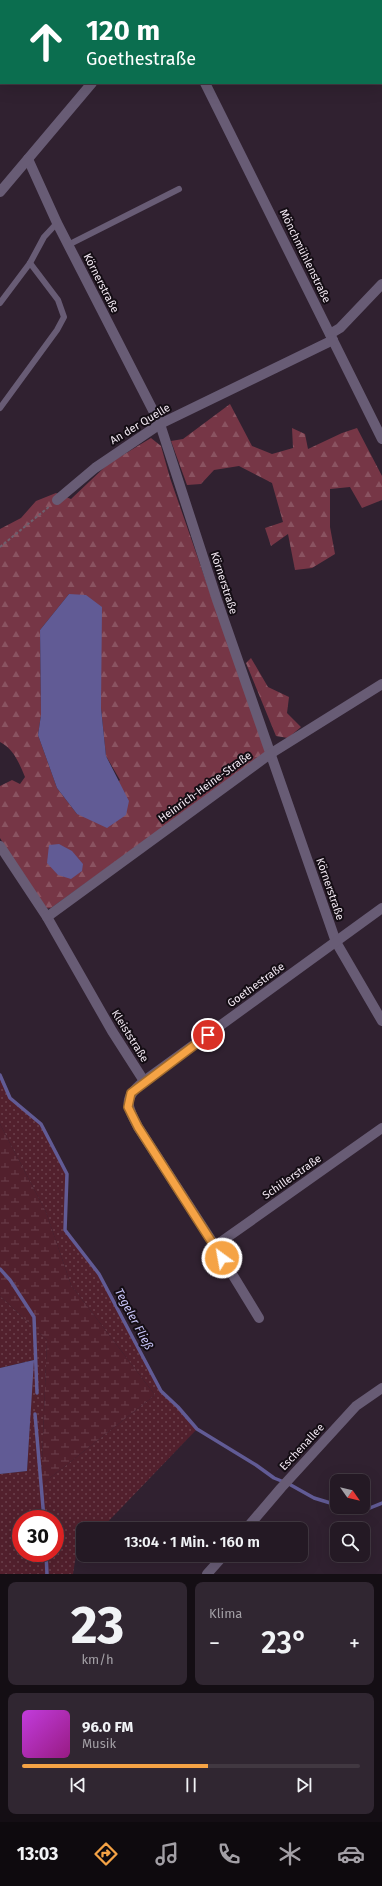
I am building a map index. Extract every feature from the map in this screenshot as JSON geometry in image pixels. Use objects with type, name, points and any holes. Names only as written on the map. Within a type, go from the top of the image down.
[{"type":"street","points":[[0,192],[91,84]]},
{"type":"street","name":"Mönchmühlenstraße","points":[[205,84],[382,440]]},
{"type":"street","name":"Körnerstraße","points":[[28,159],[57,223],[160,424],[270,754],[336,942],[382,1021]]},
{"type":"street","name":"An der Quelle","points":[[57,500],[95,468],[160,424],[331,337],[382,284]]},
{"type":"street","name":"Heinrich-Heine-Straße","points":[[48,917],[270,754],[382,684]]},
{"type":"street","name":"Kleiststraße","points":[[0,846],[48,917],[112,1031],[144,1081]]},
{"type":"street","name":"Goethestraße","points":[[144,1081],[382,908]]},
{"type":"street","points":[[144,1081],[131,1093],[128,1107],[138,1127],[215,1246],[259,1318]]},
{"type":"street","name":"Schillerstraße","points":[[215,1246],[382,1128]]},
{"type":"street","name":"Eschenallee","points":[[252,1522],[356,1406],[382,1388]]},
{"type":"street","points":[[208,1574],[218,1562]]},
{"type":"lane","points":[[68,244],[179,189]]},
{"type":"lane","points":[[0,303],[30,263],[44,237],[57,223]]},
{"type":"lane","points":[[0,408],[57,330],[64,317],[58,300],[30,263]]},
{"type":"path","points":[[0,547],[57,500]]},
{"type":"green space","points":[[230,404],[252,446],[272,454],[293,448],[292,428],[305,434],[308,449],[342,433],[357,428],[382,476],[382,500],[362,508],[350,487],[330,489],[330,527],[335,554],[312,568],[295,570],[288,534],[271,546],[265,528],[283,522],[272,483],[239,466],[214,470],[201,484],[187,485],[171,441],[183,439]]},
{"type":"green space","points":[[151,438],[161,446],[170,478],[266,753],[51,908],[43,909],[0,838],[0,786],[12,780],[20,784],[25,777],[12,752],[0,742],[0,529],[21,518],[36,501],[56,493],[71,499],[108,464]],"holes":[[[69,594],[101,708],[106,756],[120,780],[77,814],[57,788],[38,735],[41,715],[40,630]]]},
{"type":"green space","points":[[251,658],[268,687],[289,697],[287,713],[301,727],[288,738],[276,736],[246,663]]},
{"type":"green space","points":[[0,1075],[10,1098],[41,1124],[67,1174],[65,1230],[99,1274],[161,1391],[178,1407],[197,1429],[108,1522],[76,1522],[76,1555],[73,1574],[0,1574],[0,1474],[27,1471],[33,1360],[0,1368],[0,1296],[47,1340],[41,1485],[155,1395],[71,1285],[46,1212],[0,1124]]},
{"type":"green space","points":[[0,1124],[46,1212],[71,1285],[155,1395],[41,1485],[47,1340],[0,1296]]},
{"type":"shaded area","points":[[69,594],[86,595],[102,607],[101,708],[106,756],[129,801],[126,815],[107,828],[77,814],[57,788],[38,735],[41,715],[40,630]]},
{"type":"shaded area","points":[[59,844],[72,851],[83,864],[82,871],[71,879],[58,875],[47,863],[49,845]]},
{"type":"shaded area","points":[[34,1360],[27,1471],[0,1474],[0,1368]]},
{"type":"waterway","name":"Tegeler Fließ","points":[[0,1075],[10,1098],[41,1124],[67,1174],[65,1230],[99,1274],[161,1391],[178,1407],[197,1429],[256,1465],[274,1478],[289,1484],[314,1498],[330,1503]]},
{"type":"waterway","points":[[0,1269],[10,1280],[34,1317],[37,1393]]},
{"type":"waterway","points":[[35,1414],[43,1510]]},
{"type":"waterway","name":"Tegeler Fließ","points":[[370,1508],[382,1503]]},
{"type":"waterway","points":[[46,1562],[47,1574]]},
{"type":"route","points":[[208,1035],[144,1081],[131,1093],[128,1107],[138,1127],[222,1258]]}]
